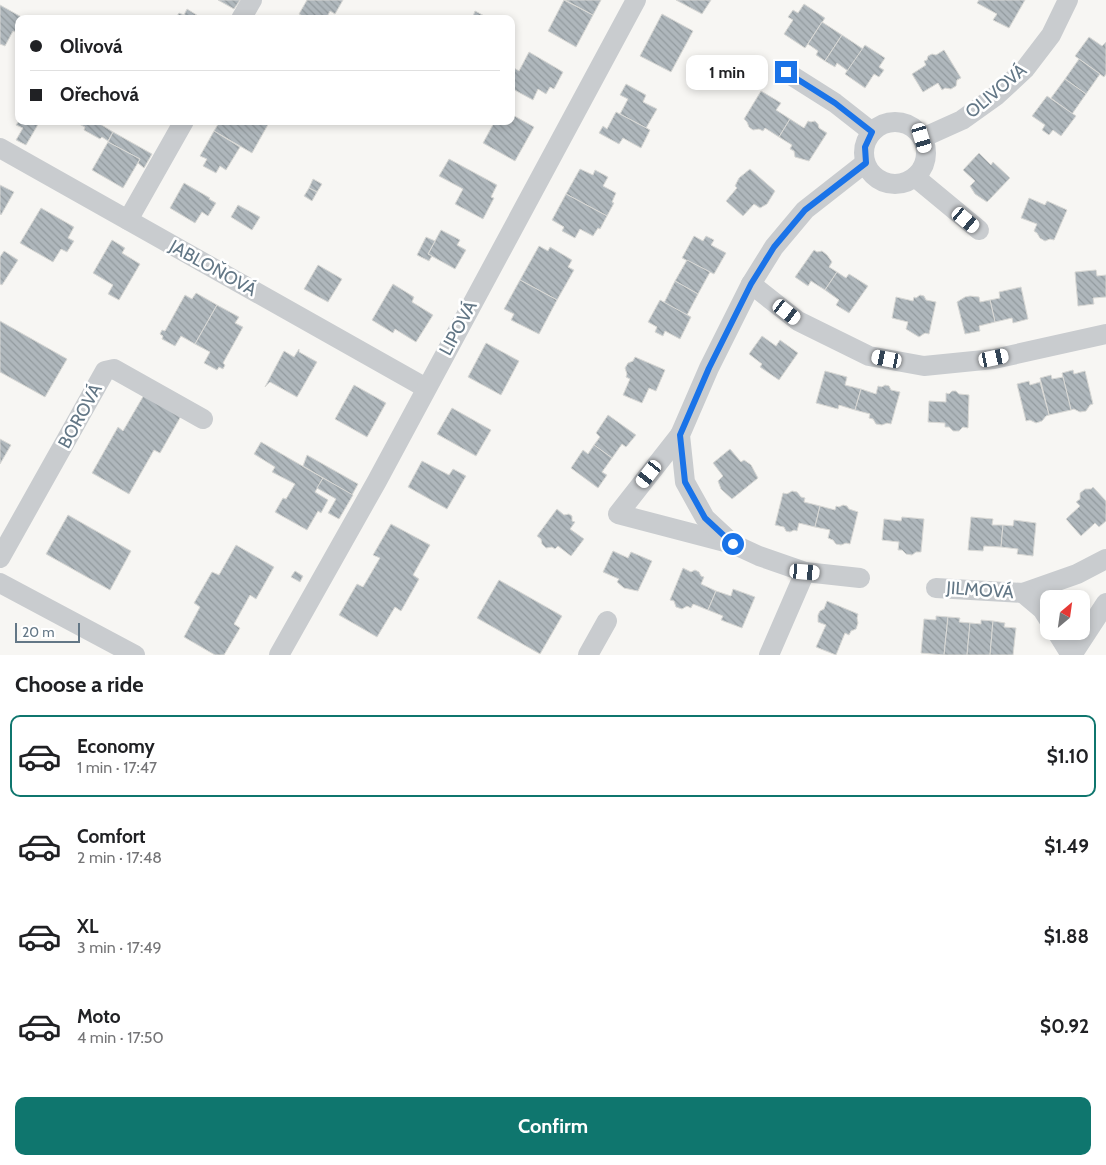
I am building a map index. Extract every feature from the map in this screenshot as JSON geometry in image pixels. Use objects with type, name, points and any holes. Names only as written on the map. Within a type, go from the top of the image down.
[{"type":"street","points":[[243,15],[252,0]]},
{"type":"street","name":"LIPOVÁ","points":[[279,655],[377,480],[636,0]]},
{"type":"street","name":"OLIVOVÁ","points":[[922,138],[962,120],[997,95],[1025,69],[1051,35],[1068,0]]},
{"type":"street","points":[[786,72],[835,103],[872,132]]},
{"type":"street","points":[[899,122],[908,125],[922,138],[925,148],[925,159],[922,169],[915,177],[897,184],[887,183],[878,179],[870,172],[866,163],[865,147],[872,132],[880,126],[899,122]]},
{"type":"street","points":[[128,220],[182,125]]},
{"type":"street","name":"JABLOŇOVÁ","points":[[0,148],[426,388]]},
{"type":"street","points":[[860,578],[805,572],[759,556],[733,544],[618,514],[680,435],[709,368],[751,284],[774,247],[805,210],[866,163]]},
{"type":"street","points":[[915,177],[979,230]]},
{"type":"street","points":[[751,284],[798,321],[869,356],[924,366],[994,358],[1106,334]]},
{"type":"street","name":"BOROVÁ","points":[[0,558],[105,371],[114,369],[203,419]]},
{"type":"street","points":[[680,435],[685,482],[705,518],[733,544]]},
{"type":"street","name":"JILMOVÁ","points":[[936,588],[1023,593],[1077,574],[1106,559]]},
{"type":"street","points":[[768,655],[805,572]]},
{"type":"street","points":[[0,583],[135,655]]},
{"type":"street","name":"JILMOVÁ","points":[[1023,593],[1040,606]]},
{"type":"street","points":[[1062,640],[1071,655],[1106,603]]},
{"type":"street","points":[[588,655],[606,621]]},
{"type":"building","points":[[218,0],[240,0],[234,9]]},
{"type":"building","points":[[307,0],[343,0],[335,14],[330,11],[328,15],[299,14]]},
{"type":"building","points":[[564,0],[593,15],[576,47],[548,31]]},
{"type":"building","points":[[565,0],[601,0],[593,15]]},
{"type":"building","points":[[676,0],[711,0],[702,14]]},
{"type":"building","points":[[979,0],[1025,0],[1009,28],[993,20],[997,14],[977,3]]},
{"type":"building","points":[[804,4],[825,18],[805,48],[784,34],[793,20],[788,17],[793,10],[798,13]]},
{"type":"building","points":[[0,5],[18,15],[15,15],[15,32],[13,31],[5,46],[0,44]]},
{"type":"building","points":[[187,9],[197,15],[184,15]]},
{"type":"building","points":[[475,11],[482,15],[474,15]]},
{"type":"building","points":[[662,14],[693,31],[671,72],[640,56]]},
{"type":"building","points":[[822,22],[842,35],[825,61],[816,55],[818,51],[808,44]]},
{"type":"building","points":[[842,35],[863,49],[848,71],[837,63],[835,67],[825,61]]},
{"type":"building","points":[[1089,37],[1102,46],[1106,42],[1106,74],[1104,77],[1075,56]]},
{"type":"building","points":[[865,45],[885,58],[879,67],[884,70],[879,77],[874,74],[865,88],[845,74]]},
{"type":"building","points":[[944,50],[961,78],[957,80],[956,86],[951,89],[945,88],[942,90],[938,83],[923,92],[912,74],[926,65],[924,61],[927,60],[928,56],[936,55]]},
{"type":"building","points":[[529,52],[563,72],[554,89],[550,87],[546,94],[538,89],[533,100],[515,90],[515,69],[519,71]]},
{"type":"building","points":[[1079,59],[1100,74],[1086,94],[1065,79]]},
{"type":"building","points":[[1065,79],[1086,94],[1072,114],[1051,98]]},
{"type":"building","points":[[626,84],[646,95],[643,102],[657,109],[646,128],[620,114],[628,99],[620,95]]},
{"type":"building","points":[[761,91],[781,103],[776,110],[790,119],[779,137],[765,128],[763,131],[759,129],[753,130],[744,119]]},
{"type":"building","points":[[1047,96],[1076,116],[1061,136],[1053,130],[1049,135],[1042,130],[1045,125],[1032,116]]},
{"type":"building","points":[[616,112],[650,130],[641,148],[623,138],[619,144],[599,133],[603,126],[607,129]]},
{"type":"building","points":[[515,116],[534,127],[515,161],[483,143],[493,125],[515,125]]},
{"type":"building","points":[[790,119],[804,128],[808,121],[815,121],[819,128],[827,133],[809,161],[795,157],[794,151],[790,149],[792,145],[779,137]]},
{"type":"building","points":[[16,125],[38,125],[26,145],[16,140],[23,128]]},
{"type":"building","points":[[81,125],[102,125],[113,132],[108,141],[102,137],[100,139],[84,130],[85,127]]},
{"type":"building","points":[[218,125],[268,125],[252,153],[214,131]]},
{"type":"building","points":[[214,131],[240,147],[226,170],[220,166],[216,173],[203,166],[207,159],[200,156]]},
{"type":"building","points":[[113,132],[152,154],[144,168],[138,163],[140,159],[108,142]]},
{"type":"building","points":[[108,142],[140,159],[123,188],[92,170]]},
{"type":"building","points":[[979,153],[991,165],[993,162],[1010,178],[987,202],[975,194],[970,186],[975,181],[963,170]]},
{"type":"building","points":[[449,159],[497,185],[491,197],[494,198],[483,219],[455,204],[463,189],[439,176]]},
{"type":"building","points":[[580,169],[593,175],[595,170],[608,177],[603,186],[616,193],[612,202],[614,203],[607,216],[566,194]]},
{"type":"building","points":[[750,169],[775,191],[767,204],[760,208],[754,204],[743,216],[726,201],[737,188],[735,186],[739,178]]},
{"type":"building","points":[[313,179],[322,184],[317,192],[309,188]]},
{"type":"building","points":[[184,183],[216,203],[208,216],[202,212],[195,223],[170,208]]},
{"type":"building","points":[[0,185],[14,192],[1,215],[0,214]]},
{"type":"building","points":[[309,188],[317,192],[312,201],[304,196]]},
{"type":"building","points":[[566,194],[607,216],[600,229],[598,228],[593,236],[580,229],[575,238],[562,231],[564,227],[552,220]]},
{"type":"building","points":[[1029,198],[1045,205],[1047,201],[1067,210],[1054,240],[1045,241],[1040,238],[1034,231],[1037,224],[1021,218]]},
{"type":"building","points":[[238,205],[260,217],[252,230],[231,217]]},
{"type":"building","points":[[41,208],[74,227],[68,238],[74,241],[67,252],[61,249],[53,262],[20,243]]},
{"type":"building","points":[[441,230],[460,240],[457,245],[466,250],[455,269],[428,254]]},
{"type":"building","points":[[694,236],[703,241],[706,236],[714,240],[711,245],[726,253],[714,274],[682,258]]},
{"type":"building","points":[[426,237],[435,241],[428,254],[432,256],[429,261],[417,255]]},
{"type":"building","points":[[112,240],[125,248],[122,253],[140,264],[119,300],[108,294],[113,285],[93,273]]},
{"type":"building","points":[[539,246],[548,251],[550,247],[572,260],[568,267],[574,270],[557,300],[520,280]]},
{"type":"building","points":[[814,250],[817,252],[822,251],[827,255],[832,262],[829,267],[837,272],[825,290],[811,281],[808,286],[795,277]]},
{"type":"building","points":[[4,251],[18,260],[2,285],[0,284],[0,257]]},
{"type":"building","points":[[687,260],[710,272],[698,294],[675,281]]},
{"type":"building","points":[[318,265],[342,279],[328,302],[304,289]]},
{"type":"building","points":[[1096,270],[1097,276],[1106,275],[1106,297],[1093,298],[1094,304],[1078,306],[1075,272]]},
{"type":"building","points":[[837,272],[846,278],[849,274],[868,286],[849,313],[836,305],[839,300],[825,290]]},
{"type":"building","points":[[520,280],[557,300],[539,334],[511,320],[514,314],[504,309]]},
{"type":"building","points":[[675,281],[698,294],[687,315],[664,303]]},
{"type":"building","points":[[393,284],[414,297],[412,302],[433,315],[416,342],[395,329],[393,333],[372,320]]},
{"type":"building","points":[[1021,287],[1028,319],[1013,323],[1012,318],[995,322],[990,300],[1000,298],[999,292]]},
{"type":"building","points":[[196,293],[217,305],[195,344],[181,336],[175,346],[162,339],[163,336],[160,334],[162,330],[165,331],[185,295],[192,299]]},
{"type":"building","points":[[920,295],[924,296],[926,300],[936,302],[929,334],[925,333],[919,337],[906,329],[908,322],[892,318],[896,297],[913,301],[914,297],[916,298]]},
{"type":"building","points":[[970,296],[979,297],[980,302],[990,300],[995,322],[979,326],[980,331],[965,334],[957,302]]},
{"type":"building","points":[[660,300],[691,317],[680,339],[665,331],[663,336],[655,332],[657,327],[648,322]]},
{"type":"building","points":[[217,305],[239,317],[235,323],[243,327],[223,363],[225,365],[223,369],[219,367],[217,370],[204,363],[210,352],[195,344]]},
{"type":"building","points":[[0,321],[67,359],[45,397],[0,372]]},
{"type":"building","points":[[762,336],[776,346],[780,340],[798,353],[779,380],[760,367],[762,364],[749,354]]},
{"type":"building","points":[[486,343],[519,361],[501,395],[468,377]]},
{"type":"building","points":[[299,349],[299,352],[317,362],[297,397],[270,382],[265,387],[284,351],[294,357]]},
{"type":"building","points":[[635,357],[665,370],[656,391],[649,388],[642,403],[623,395],[630,379],[626,377],[625,368]]},
{"type":"building","points":[[1073,370],[1074,374],[1085,371],[1093,404],[1086,411],[1071,410],[1062,373]]},
{"type":"building","points":[[825,371],[847,377],[845,385],[861,389],[855,410],[839,405],[838,409],[816,403]]},
{"type":"building","points":[[1051,375],[1052,379],[1063,377],[1071,410],[1049,415],[1040,378]]},
{"type":"building","points":[[1029,381],[1030,385],[1040,382],[1049,415],[1036,423],[1030,420],[1026,421],[1017,384]]},
{"type":"building","points":[[354,385],[386,403],[367,437],[335,419]]},
{"type":"building","points":[[885,385],[889,386],[891,390],[900,392],[891,424],[882,425],[876,424],[873,419],[869,418],[870,414],[855,410],[861,389],[876,394],[878,386],[882,387]]},
{"type":"building","points":[[952,391],[969,395],[968,428],[963,427],[959,431],[953,431],[949,427],[945,427],[945,423],[928,422],[929,401],[946,402],[946,393],[949,394]]},
{"type":"building","points":[[144,395],[181,416],[160,453],[154,450],[129,494],[92,473],[118,427],[123,431]]},
{"type":"building","points":[[452,408],[491,430],[476,456],[437,434]]},
{"type":"building","points":[[608,415],[636,435],[626,447],[622,444],[612,458],[594,445],[600,437],[596,433]]},
{"type":"building","points":[[0,439],[11,445],[0,464]]},
{"type":"building","points":[[261,442],[323,478],[315,492],[328,500],[321,513],[318,511],[307,530],[275,512],[283,498],[286,499],[295,484],[272,472],[275,467],[254,454]]},
{"type":"building","points":[[594,445],[612,458],[602,472],[607,475],[598,488],[571,468],[583,450],[588,454]]},
{"type":"building","points":[[730,449],[741,462],[744,460],[751,465],[758,478],[732,499],[721,489],[718,481],[723,476],[713,463]]},
{"type":"building","points":[[307,455],[358,484],[352,495],[303,466]]},
{"type":"building","points":[[422,461],[449,475],[453,469],[466,476],[447,509],[408,487]]},
{"type":"building","points":[[323,478],[353,495],[339,519],[328,513],[336,499],[317,488]]},
{"type":"building","points":[[1093,487],[1106,501],[1106,521],[1099,527],[1095,523],[1081,536],[1066,519],[1080,506],[1076,502],[1080,499],[1080,493],[1085,489]]},
{"type":"building","points":[[792,491],[805,498],[804,502],[820,506],[815,527],[799,523],[797,531],[790,532],[786,531],[784,527],[775,525],[783,493],[787,494]]},
{"type":"building","points":[[843,505],[858,512],[850,544],[841,545],[828,538],[830,530],[815,527],[820,506],[835,510],[836,506]]},
{"type":"building","points":[[557,509],[564,515],[569,514],[572,516],[572,521],[575,522],[570,529],[584,539],[571,556],[558,546],[555,549],[552,547],[546,548],[537,536]]},
{"type":"building","points":[[68,515],[131,551],[110,590],[46,554]]},
{"type":"building","points":[[902,517],[924,519],[921,552],[916,552],[912,555],[906,554],[902,550],[898,550],[899,542],[882,540],[884,519],[901,521]]},
{"type":"building","points":[[971,517],[993,519],[992,525],[1003,525],[1001,547],[984,546],[983,551],[968,550]]},
{"type":"building","points":[[1014,520],[1036,523],[1033,556],[1017,554],[1018,549],[1001,547],[1003,525],[1013,526]]},
{"type":"building","points":[[391,524],[430,545],[413,575],[419,579],[401,611],[395,607],[377,637],[339,615],[357,584],[363,587],[380,558],[373,555]]},
{"type":"building","points":[[236,545],[274,567],[256,599],[250,595],[234,624],[240,628],[224,655],[215,655],[184,637],[200,607],[194,603],[212,572],[219,575]]},
{"type":"building","points":[[613,551],[628,558],[631,552],[652,561],[638,591],[624,588],[617,582],[619,579],[603,572]]},
{"type":"building","points":[[683,568],[691,572],[695,570],[699,572],[704,577],[701,584],[716,591],[708,610],[693,604],[691,608],[687,606],[682,609],[676,607],[674,601],[670,600]]},
{"type":"building","points":[[295,571],[303,576],[300,582],[291,577]]},
{"type":"building","points":[[499,580],[562,616],[540,654],[477,618]]},
{"type":"building","points":[[733,589],[755,597],[742,628],[721,620],[723,616],[708,610],[716,591],[731,596]]},
{"type":"building","points":[[827,601],[858,614],[856,629],[851,631],[849,635],[845,633],[836,655],[816,647],[826,625],[818,622],[818,615],[824,609]]},
{"type":"building","points":[[936,616],[948,617],[944,655],[921,653],[924,619],[936,620]]},
{"type":"building","points":[[948,617],[960,618],[959,622],[970,623],[967,655],[944,655]]},
{"type":"building","points":[[981,620],[993,621],[990,655],[967,655],[970,623],[981,624]]},
{"type":"building","points":[[993,621],[1005,623],[1004,627],[1016,628],[1013,655],[990,655]]},
{"type":"route","points":[[733,544],[705,518],[685,482],[680,435],[709,368],[751,284],[774,247],[805,210],[866,163],[865,147],[867,139],[872,132],[835,103],[786,72]]}]
